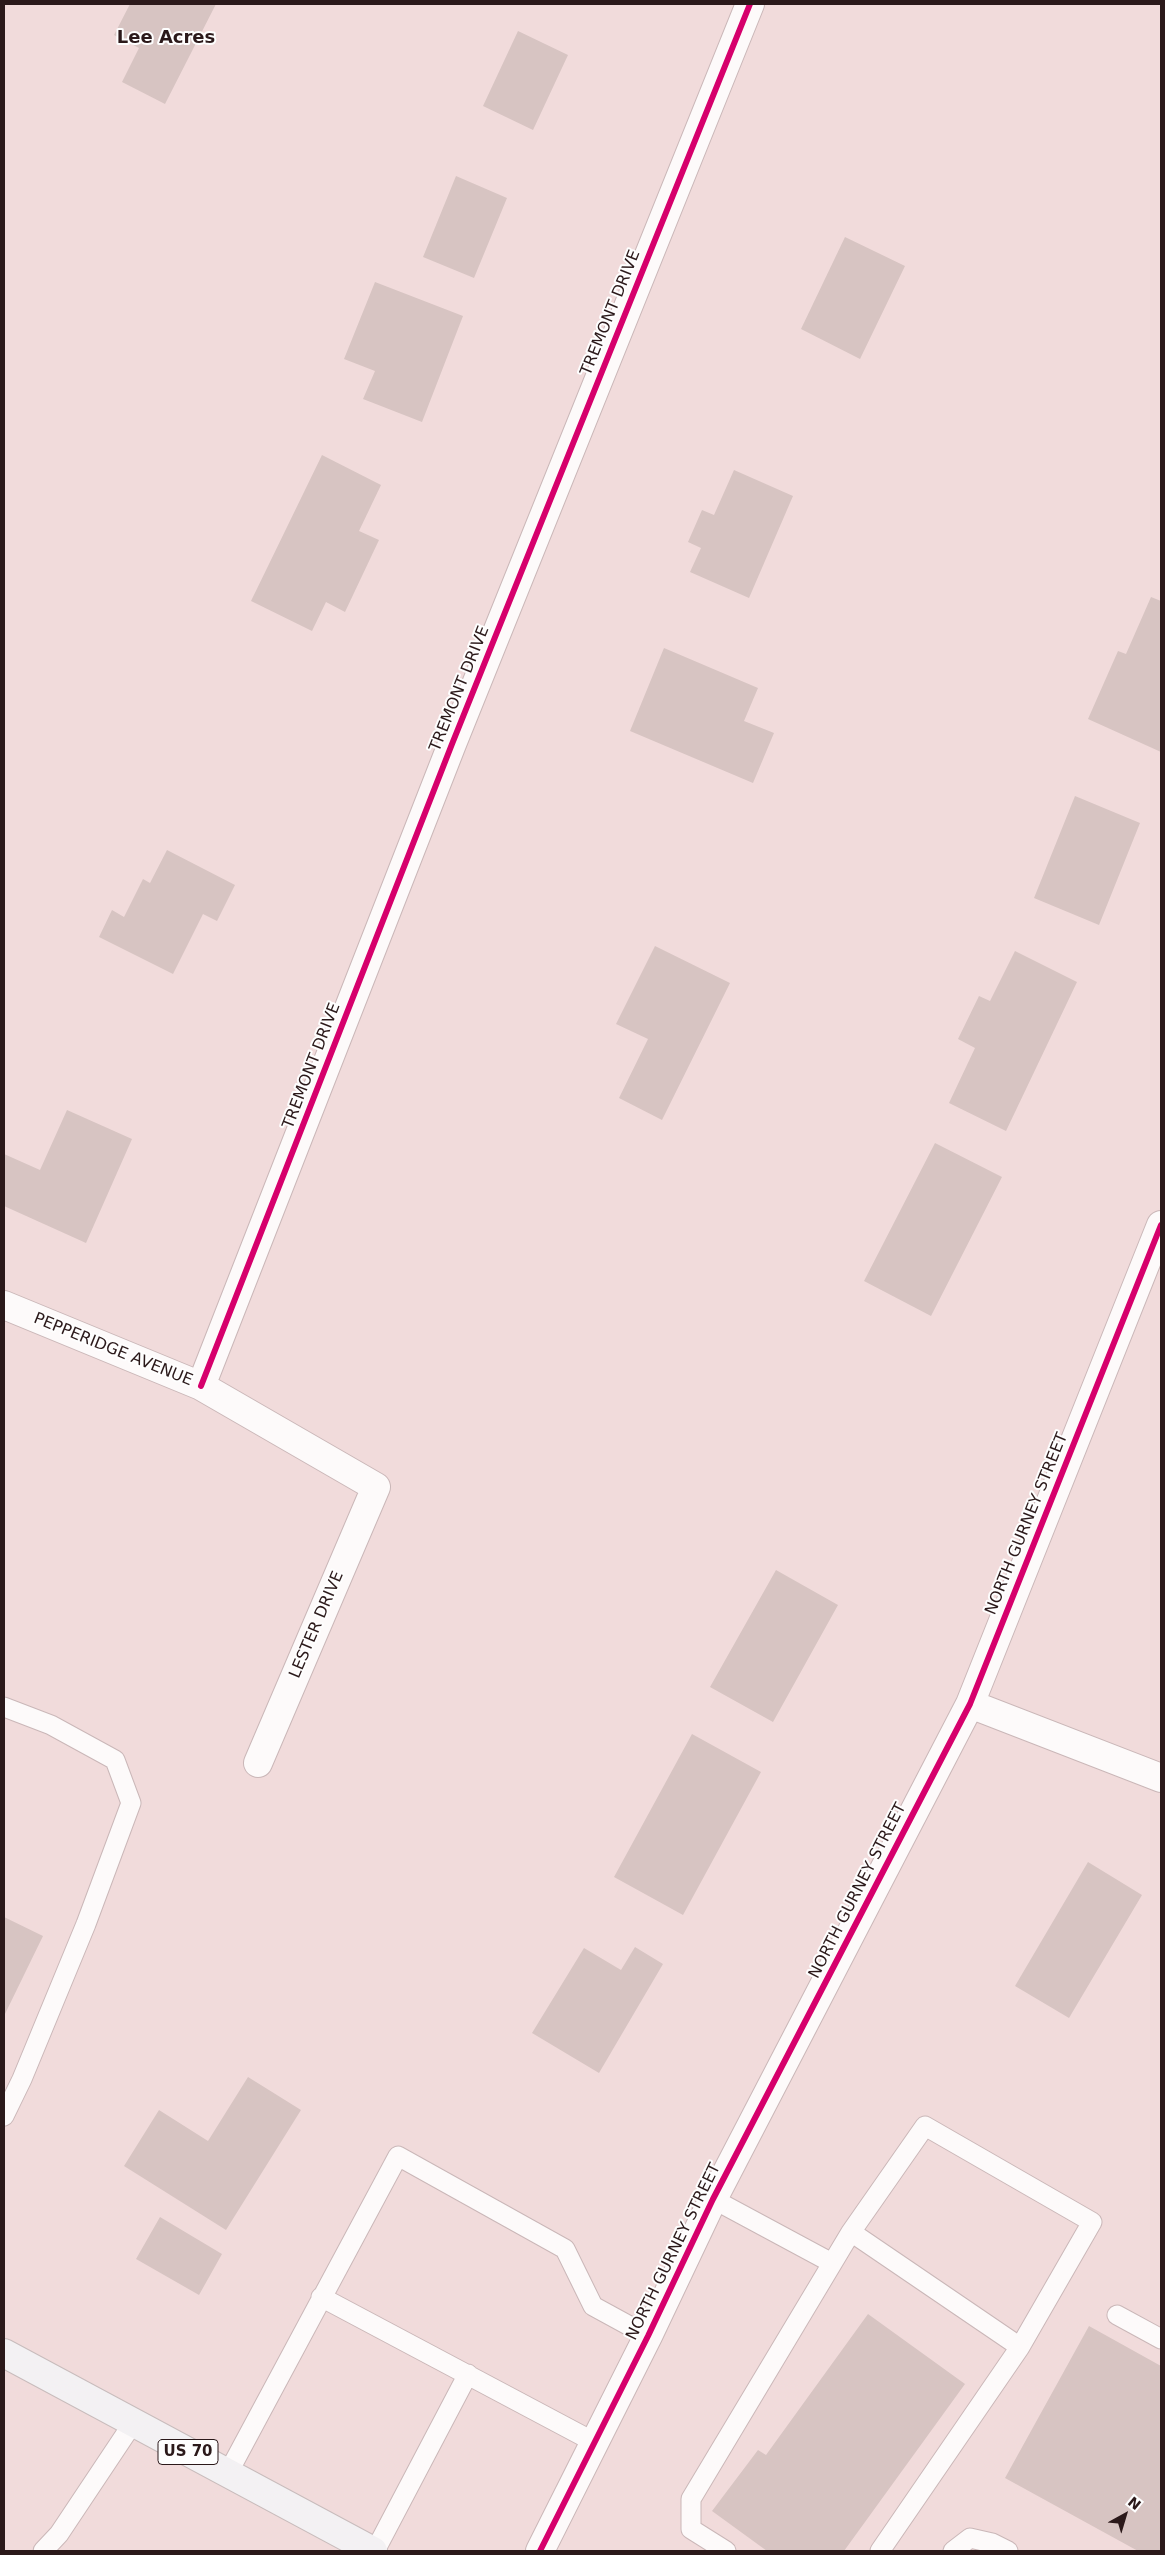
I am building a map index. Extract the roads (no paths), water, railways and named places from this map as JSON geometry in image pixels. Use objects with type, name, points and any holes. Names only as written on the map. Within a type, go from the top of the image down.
[{"type":"main road","name":"US 70","points":[[4,2354],[374,2551]]},
{"type":"street","name":"TREMONT DRIVE","points":[[202,1386],[449,753],[750,4]]},
{"type":"street","name":"NORTH GURNEY STREET","points":[[540,2551],[648,2336],[713,2199],[970,1704],[1161,1225]]},
{"type":"street","name":"PEPPERIDGE AVENUE","points":[[4,1305],[202,1386],[376,1487]]},
{"type":"street","name":"LESTER DRIVE","points":[[258,1763],[376,1487]]},
{"type":"street","points":[[970,1704],[1161,1778]]},
{"type":"lane","points":[[4,1708],[51,1725],[115,1760],[132,1802],[86,1924],[22,2079],[4,2116]]},
{"type":"lane","points":[[726,2551],[692,2529],[691,2499],[851,2232],[925,2126],[1092,2222],[1020,2347],[880,2551]]},
{"type":"lane","points":[[228,2473],[398,2156],[566,2249],[593,2306],[648,2336]]},
{"type":"lane","points":[[713,2199],[832,2264]]},
{"type":"lane","points":[[851,2232],[1020,2347]]},
{"type":"lane","points":[[321,2297],[594,2442]]},
{"type":"lane","points":[[1117,2315],[1161,2339]]},
{"type":"lane","points":[[374,2551],[468,2374]]},
{"type":"lane","points":[[43,2551],[59,2534],[133,2423]]},
{"type":"lane","points":[[953,2551],[970,2538],[992,2543],[1008,2551]]},
{"type":"district","name":"Lee Acres","points":[[166,38]]}]
